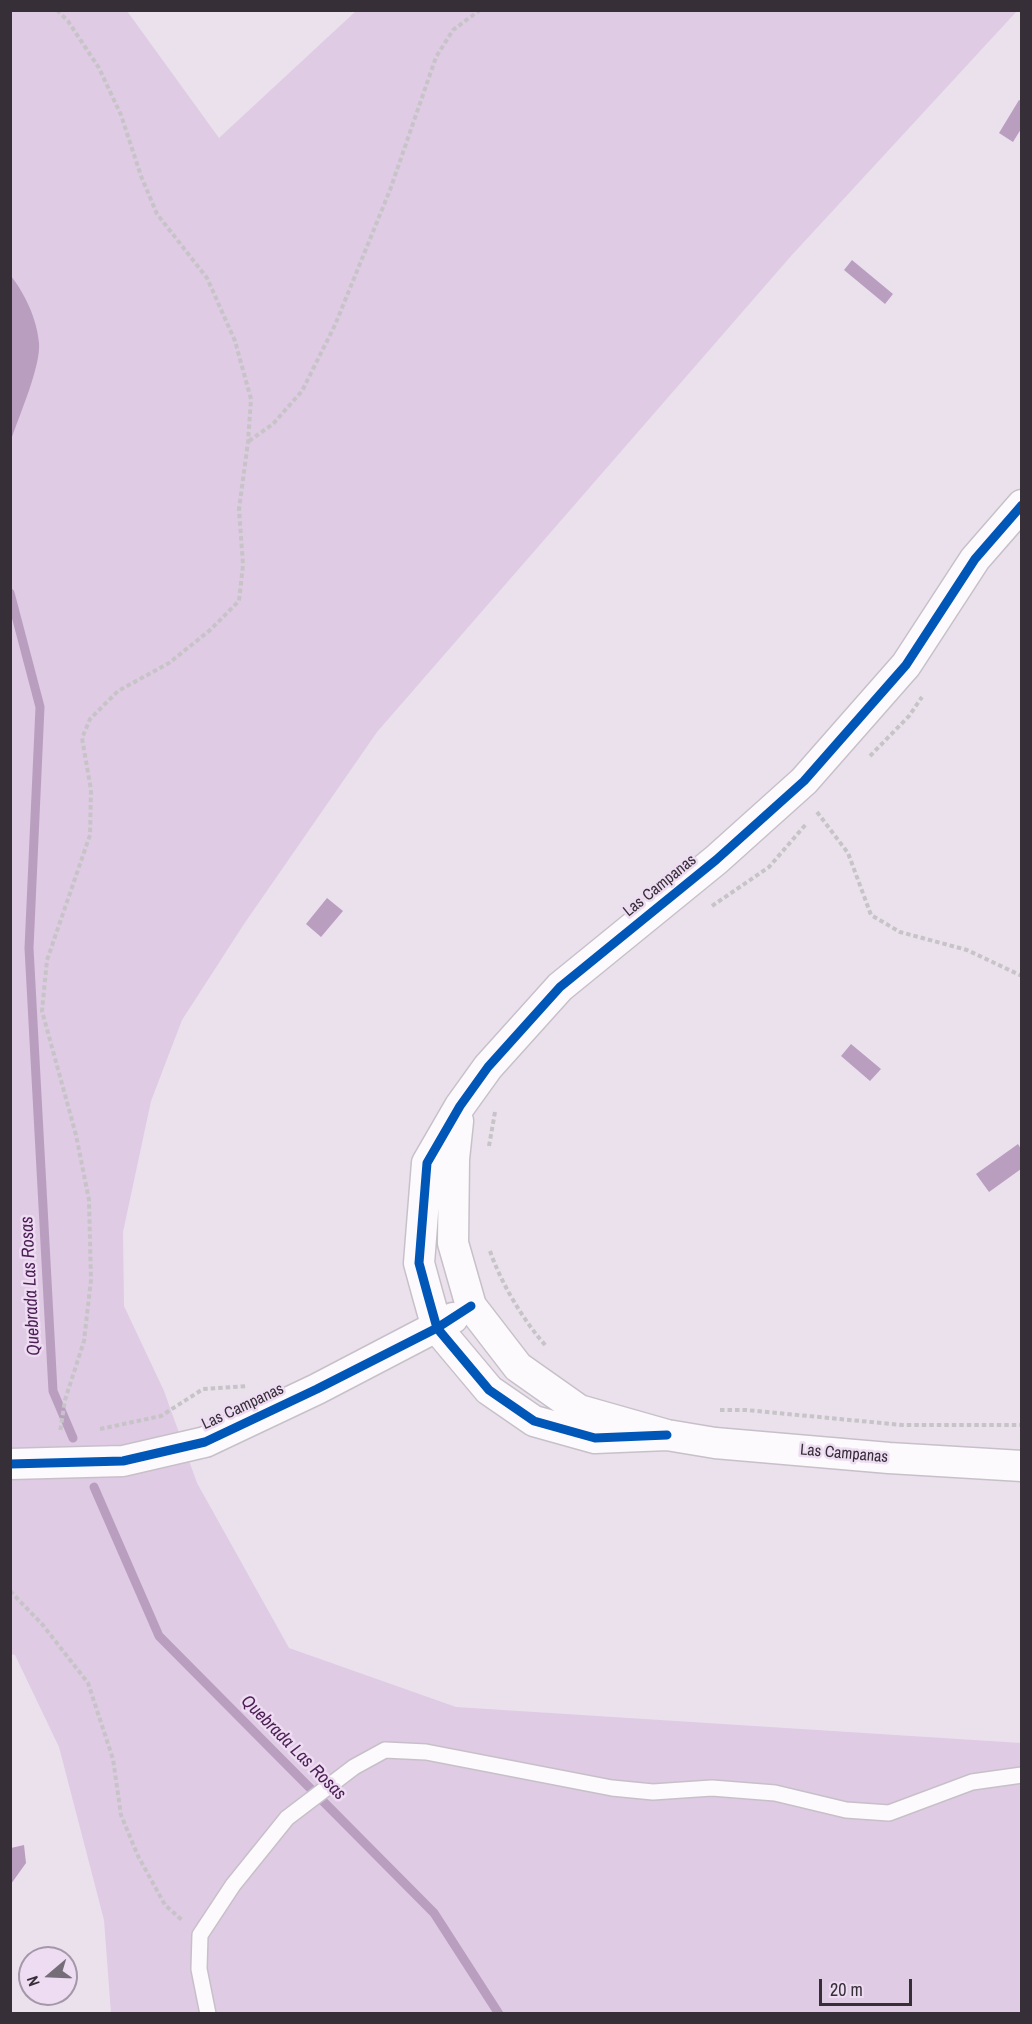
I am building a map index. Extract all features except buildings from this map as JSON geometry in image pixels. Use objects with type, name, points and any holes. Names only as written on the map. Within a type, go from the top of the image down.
[{"type":"street","name":"Las Campanas","points":[[667,1435],[595,1438],[534,1421],[489,1390],[437,1328],[419,1263],[427,1163],[460,1106],[488,1067],[560,987],[716,860],[804,781],[906,665],[975,559],[1022,506]]},
{"type":"street","name":"Las Campanas","points":[[460,1106],[454,1159],[453,1244],[471,1306],[518,1368],[579,1410],[667,1435],[715,1443],[831,1454],[1022,1466]]},
{"type":"street","name":"Las Campanas","points":[[10,1464],[123,1461],[205,1442],[317,1389],[437,1328],[471,1306]]},
{"type":"lane","points":[[208,2013],[199,1969],[200,1935],[233,1885],[287,1818],[354,1767],[385,1750],[426,1752],[612,1788],[652,1792],[712,1788],[775,1793],[846,1810],[889,1814],[972,1782],[1022,1775]]},
{"type":"path","points":[[57,10],[68,21],[99,68],[121,115],[141,176],[157,214],[207,278],[235,341],[251,399],[239,509],[243,565],[238,601],[209,631],[168,663],[118,691],[90,719],[82,738],[91,790],[90,835],[47,960],[42,1011],[76,1135],[88,1200],[91,1280],[84,1341],[65,1400],[60,1438],[66,1436]]},
{"type":"path","points":[[248,442],[273,424],[302,391],[335,325],[390,190],[436,57],[453,30],[480,10]]},
{"type":"path","points":[[816,812],[848,853],[871,915],[900,932],[967,950],[1022,976]]},
{"type":"path","points":[[487,1157],[495,1111]]},
{"type":"path","points":[[488,1244],[506,1285],[535,1335],[549,1350]]},
{"type":"path","points":[[94,1430],[161,1416],[203,1389],[259,1385]]},
{"type":"path","points":[[713,1410],[746,1410],[902,1425],[1022,1425]]},
{"type":"path","points":[[10,1591],[42,1624],[88,1683],[113,1759],[121,1815],[138,1856],[165,1905],[200,1935]]},
{"type":"shaded area","points":[[10,11],[127,11],[219,138],[356,11],[1017,11],[791,256],[377,732],[244,924],[182,1020],[151,1101],[123,1232],[124,1306],[164,1391],[197,1483],[289,1648],[456,1707],[1021,1743],[1021,2013],[111,2013],[104,1920],[59,1747],[15,1655],[11,1654]]},
{"type":"shaded area","points":[[1019,100],[1021,101],[1021,129],[1013,142],[999,133]]},
{"type":"shaded area","points":[[852,260],[893,294],[885,304],[844,270]]},
{"type":"shaded area","points":[[11,276],[30,307],[36,325],[39,353],[11,440]]},
{"type":"shaded area","points":[[327,898],[343,911],[321,937],[306,924]]},
{"type":"shaded area","points":[[851,1044],[881,1069],[870,1081],[841,1056]]},
{"type":"shaded area","points":[[1018,1144],[1021,1149],[1021,1169],[989,1192],[976,1174]]},
{"type":"shaded area","points":[[24,1845],[26,1863],[11,1884],[11,1848]]},
{"type":"waterway","name":"Quebrada Las Rosas","points":[[10,593],[40,707],[29,948],[53,1391],[73,1438]]},
{"type":"waterway","name":"Quebrada Las Rosas","points":[[94,1487],[159,1636],[434,1913],[499,2014]]},
{"type":"cycle path","points":[[667,1435],[595,1438],[534,1421],[489,1390],[437,1328],[428,1296],[419,1263],[427,1163],[460,1106],[488,1067],[560,987],[716,860],[804,781],[906,665],[975,559],[1022,505]]},
{"type":"cycle path","points":[[10,1464],[123,1461],[205,1442],[317,1389],[437,1328],[471,1306]]}]
